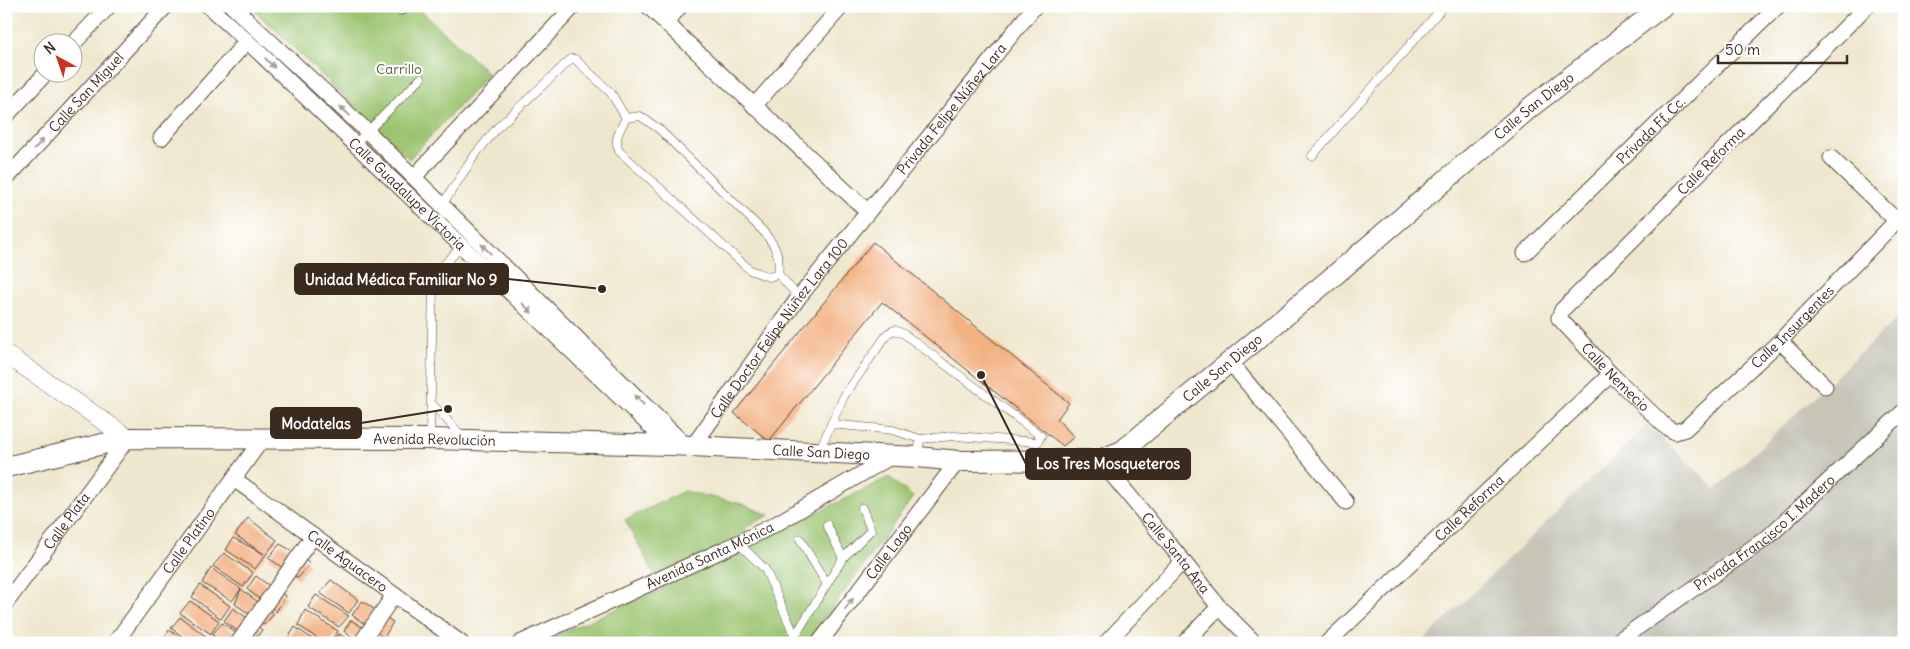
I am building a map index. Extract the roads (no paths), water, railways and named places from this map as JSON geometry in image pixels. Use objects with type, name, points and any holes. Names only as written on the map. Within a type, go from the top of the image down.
[{"type":"main road","name":"Calle San Diego","points":[[683,446],[892,456],[919,448],[958,461],[1100,460],[1122,451],[1336,274],[1532,106],[1663,6]]},
{"type":"main road","name":"Avenida Revolución","points":[[6,468],[128,438],[430,439],[683,446]]},
{"type":"street","points":[[82,34],[109,6]]},
{"type":"street","name":"Calle San Miguel","points":[[6,180],[166,6]]},
{"type":"street","name":"Calle Guadalupe Victoria","points":[[208,6],[462,246],[683,446]]},
{"type":"street","name":"Calle Guadalupe Victoria","points":[[232,6],[368,132],[442,204],[683,446]]},
{"type":"street","points":[[414,177],[574,6]]},
{"type":"street","points":[[648,6],[867,211]]},
{"type":"street","points":[[666,23],[680,6]]},
{"type":"street","points":[[754,106],[842,6]]},
{"type":"street","name":"Privada Felipe Núñez Lara","points":[[867,211],[1035,6]]},
{"type":"street","name":"Privada Ff. Cc.","points":[[1524,253],[1778,6]]},
{"type":"street","name":"Calle Reforma","points":[[1559,318],[1562,310],[1867,6]]},
{"type":"street","points":[[160,138],[247,41]]},
{"type":"street","points":[[6,116],[38,82]]},
{"type":"street","points":[[1832,158],[1900,217]]},
{"type":"street","name":"Calle Doctor Felipe Núñez Lara 100","points":[[683,446],[867,211]]},
{"type":"street","name":"Calle Insurgentes","points":[[1675,432],[1685,429],[1780,340],[1900,217]]},
{"type":"street","name":"Calle Nemecio","points":[[1559,318],[1611,374],[1666,426],[1675,432]]},
{"type":"street","points":[[1780,340],[1825,386]]},
{"type":"street","points":[[6,354],[128,438]]},
{"type":"street","points":[[1230,362],[1346,502]]},
{"type":"street","name":"Calle Reforma","points":[[1327,643],[1611,374]]},
{"type":"street","name":"Privada Francisco I. Madero","points":[[1616,643],[1768,537],[1904,411]]},
{"type":"street","name":"Calle Plata","points":[[6,603],[128,438]]},
{"type":"street","name":"Calle Platino","points":[[115,643],[262,438]]},
{"type":"street","name":"Avenida Santa Mónica","points":[[528,641],[774,525],[892,456]]},
{"type":"street","name":"Calle Santa Ana","points":[[1100,460],[1184,561],[1218,607],[1250,641]]},
{"type":"street","name":"Calle Lago","points":[[819,643],[958,461]]},
{"type":"street","name":"Calle Aguacero","points":[[234,479],[461,643]]},
{"type":"street","points":[[238,643],[313,536]]},
{"type":"street","points":[[1106,643],[1184,561]]},
{"type":"street","points":[[361,643],[394,595]]},
{"type":"street","points":[[1184,643],[1218,607]]},
{"type":"lane","points":[[1312,156],[1444,6]]},
{"type":"lane","points":[[442,204],[475,155],[497,128],[571,59],[575,59],[611,93],[626,118]]},
{"type":"lane","points":[[355,144],[421,78]]},
{"type":"lane","points":[[626,118],[640,116],[660,130],[763,231],[776,250],[780,265],[778,274]]},
{"type":"lane","points":[[626,118],[616,141],[619,151],[750,270],[770,277],[778,274]]},
{"type":"lane","points":[[430,439],[433,282],[437,272],[462,246]]},
{"type":"lane","points":[[778,274],[799,297]]},
{"type":"lane","points":[[818,452],[831,424],[851,385],[888,333],[895,330],[904,334],[1041,436],[1038,442],[954,436],[919,448],[893,430],[831,424]]},
{"type":"lane","points":[[431,403],[466,440]]},
{"type":"lane","points":[[794,640],[826,583],[843,558],[871,530],[862,508]]},
{"type":"lane","points":[[827,525],[843,558]]},
{"type":"lane","points":[[800,539],[826,583]]},
{"type":"lane","points":[[738,543],[765,568],[794,640]]},
{"type":"railway","points":[[1898,643],[1904,638]]},
{"type":"place","name":"Unidad Médica Familiar No 9","points":[[602,289]]},
{"type":"place","name":"Los Tres Mosqueteros","points":[[981,375]]},
{"type":"place","name":"Modatelas","points":[[448,409]]},
{"type":"park label","name":"Carrillo","points":[[399,69]]}]
